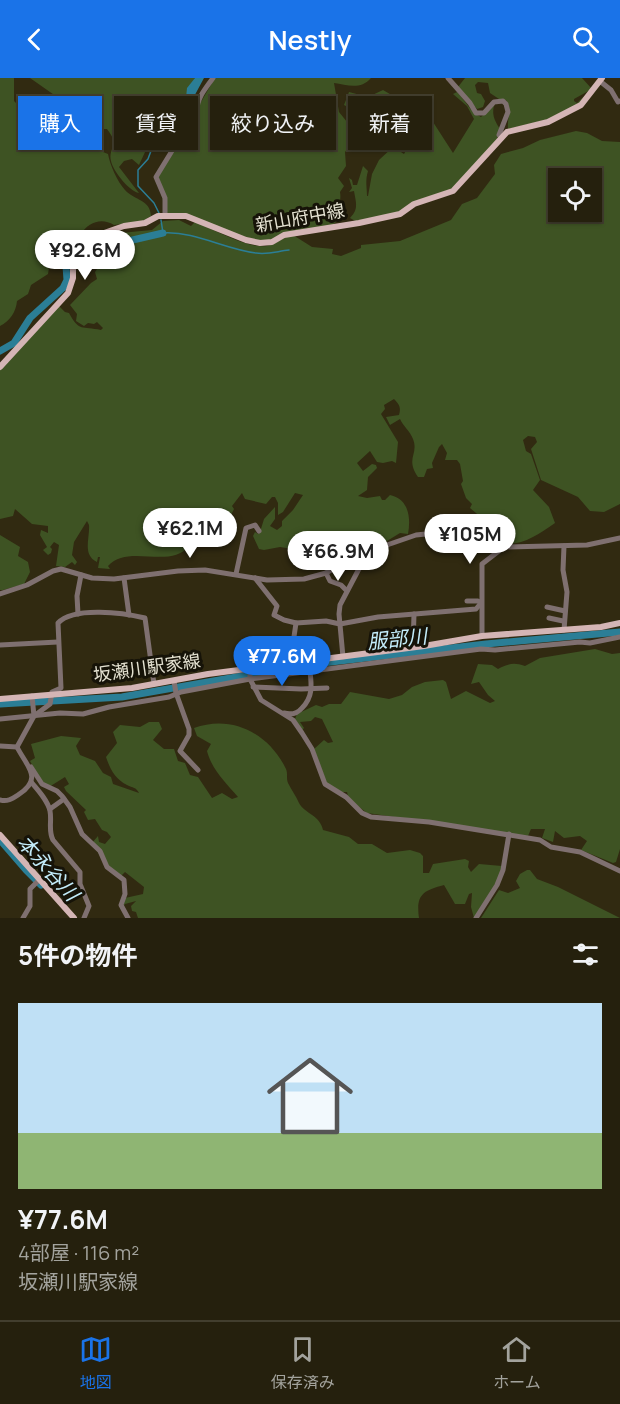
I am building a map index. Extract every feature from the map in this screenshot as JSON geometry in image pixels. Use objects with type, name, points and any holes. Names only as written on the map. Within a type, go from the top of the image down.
[{"type":"main road","name":"新山府中線","points":[[0,367],[68,293],[73,278],[73,254],[76,247],[87,239],[124,226],[145,224],[158,216],[165,215],[186,216],[246,240],[260,243],[272,242],[284,234],[359,223],[400,214],[414,204],[453,191],[510,130],[548,122],[581,105],[601,80]]},
{"type":"main road","name":"坂瀬川駅家線","points":[[0,699],[50,699],[154,684],[175,687],[250,674],[290,664],[309,666],[343,657],[424,647],[482,636],[601,628],[620,623]]},
{"type":"main road","points":[[0,835],[74,918]]},
{"type":"street","points":[[165,215],[165,198],[156,177],[197,110],[197,104],[213,78]]},
{"type":"street","points":[[448,78],[477,113],[484,113],[494,102],[503,101],[507,104],[508,112],[499,135],[501,137]]},
{"type":"street","points":[[601,80],[618,102],[620,101]]},
{"type":"street","points":[[236,574],[246,528],[255,525],[259,531]]},
{"type":"street","points":[[0,594],[27,585],[54,571],[67,570],[103,579],[206,570],[267,580],[304,579],[326,573],[371,546],[387,545],[416,535],[445,532],[466,534],[504,547],[588,545],[620,538]]},
{"type":"street","points":[[343,657],[340,604],[371,546]]},
{"type":"street","points":[[564,546],[563,570],[567,592],[564,630]]},
{"type":"street","points":[[482,636],[482,564],[504,547]]},
{"type":"street","points":[[326,573],[330,581],[341,585],[347,591]]},
{"type":"street","points":[[78,614],[77,596],[81,575]]},
{"type":"street","points":[[124,578],[129,615]]},
{"type":"street","points":[[255,578],[277,606],[274,615],[296,623],[326,621],[340,624],[378,617],[476,609],[481,603]]},
{"type":"street","points":[[467,602],[481,603]]},
{"type":"street","points":[[547,607],[566,611]]},
{"type":"street","points":[[17,747],[34,716],[61,685],[58,642],[58,623],[60,621],[78,614],[116,613],[146,619],[154,684]]},
{"type":"street","points":[[413,647],[414,614]]},
{"type":"street","points":[[549,618],[563,621]]},
{"type":"street","points":[[290,664],[296,623]]},
{"type":"street","points":[[601,628],[602,640]]},
{"type":"street","points":[[0,719],[60,712],[83,714],[109,707],[169,697],[175,687],[309,666],[426,657],[481,649],[495,650],[620,637]]},
{"type":"street","points":[[0,645],[58,642]]},
{"type":"street","points":[[273,647],[293,645]]},
{"type":"street","points":[[424,647],[426,657]]},
{"type":"street","points":[[276,710],[287,714],[299,711],[310,698],[312,688],[309,666]]},
{"type":"street","points":[[250,674],[253,687],[261,700],[293,720],[312,749],[325,784],[346,797],[362,813],[371,817],[429,822],[540,840],[551,847],[580,852],[620,871]]},
{"type":"street","points":[[175,687],[189,729],[189,735],[180,751],[198,770]]},
{"type":"street","points":[[253,687],[301,690],[327,688]]},
{"type":"street","points":[[32,698],[34,716]]},
{"type":"street","points":[[0,746],[17,747]]},
{"type":"street","points":[[17,747],[26,764],[31,767],[42,784],[57,791],[64,799],[82,834],[100,851],[107,867],[124,880],[125,894],[121,905],[128,918]]},
{"type":"street","points":[[0,800],[7,801],[19,794],[31,782],[33,776],[31,767]]},
{"type":"street","points":[[31,782],[50,808],[50,835],[80,872],[80,884],[88,906],[84,918]]},
{"type":"street","points":[[50,808],[64,799]]},
{"type":"street","points":[[476,918],[497,885],[509,834]]},
{"type":"street","points":[[23,918],[30,906],[30,889],[39,880]]},
{"type":"green space","points":[[0,78],[14,78],[14,101],[18,105],[18,150],[102,150],[102,147],[103,152],[108,154],[114,173],[122,186],[129,194],[148,206],[151,216],[143,221],[114,225],[104,221],[91,224],[81,234],[74,235],[58,262],[60,266],[52,265],[39,256],[43,265],[49,268],[48,274],[31,285],[28,294],[17,301],[12,316],[0,326]]},
{"type":"green space","points":[[30,78],[195,78],[186,96],[114,96],[114,143],[107,129],[102,128],[102,96],[56,96]]},
{"type":"green space","points":[[215,78],[371,78],[358,85],[334,83],[339,112],[348,123],[346,166],[338,178],[344,186],[340,192],[336,222],[330,227],[263,242],[166,213],[157,177],[173,150],[198,150],[198,107]]},
{"type":"green space","points":[[465,78],[582,78],[592,89],[574,99],[577,103],[583,97],[581,104],[549,119],[508,129],[509,110],[506,100],[499,99],[490,93],[488,83],[478,82],[475,85],[477,93],[481,94],[485,101],[483,107],[477,109],[458,87]]},
{"type":"green space","points":[[383,90],[393,96],[370,96]]},
{"type":"green space","points":[[349,92],[364,96],[348,96],[348,107],[344,105]]},
{"type":"green space","points":[[457,92],[481,117],[495,103],[494,116],[500,129],[497,139],[454,188],[395,213],[357,222],[350,218],[356,206],[354,191],[349,192],[352,188],[349,178],[353,185],[357,185],[363,166],[368,171],[366,181],[368,196],[372,174],[379,160],[390,150],[398,150],[404,154],[406,150],[432,150],[432,122],[453,153],[474,119],[467,106],[453,94]]},
{"type":"green space","points":[[576,131],[587,133],[602,141],[620,142],[620,504],[604,512],[590,511],[578,497],[541,480],[531,449],[537,442],[535,437],[528,436],[523,440],[526,451],[531,454],[540,480],[533,490],[549,507],[555,523],[519,543],[494,541],[490,530],[482,526],[483,519],[470,508],[472,504],[466,498],[461,484],[463,481],[460,464],[457,460],[445,460],[447,453],[442,444],[432,463],[433,468],[427,469],[424,477],[418,477],[412,461],[414,444],[412,436],[400,419],[390,425],[386,417],[399,415],[400,407],[394,399],[384,405],[385,409],[381,414],[398,442],[396,463],[377,462],[370,451],[357,463],[363,471],[372,464],[377,468],[368,477],[367,490],[358,496],[367,498],[380,496],[382,500],[390,495],[396,497],[405,505],[409,516],[408,534],[400,533],[387,541],[363,542],[351,553],[335,556],[332,563],[329,559],[326,559],[326,562],[309,559],[299,550],[280,547],[259,549],[253,536],[255,532],[258,534],[260,532],[264,519],[275,507],[275,519],[270,526],[277,530],[282,526],[282,521],[303,495],[295,493],[283,512],[278,515],[278,503],[275,497],[272,497],[266,504],[245,499],[242,493],[232,506],[234,509],[226,525],[227,536],[189,546],[181,553],[171,556],[126,557],[108,566],[110,569],[98,568],[100,557],[97,562],[92,559],[88,551],[89,525],[87,521],[74,542],[72,555],[77,562],[75,565],[72,562],[65,567],[56,566],[59,545],[54,542],[50,547],[51,553],[48,555],[43,550],[47,547],[40,535],[41,530],[48,533],[48,526],[32,524],[15,509],[13,516],[0,519],[0,369],[59,306],[69,313],[79,326],[101,330],[103,328],[97,322],[84,326],[76,321],[77,314],[70,305],[97,279],[95,272],[108,253],[108,239],[120,233],[152,230],[163,221],[179,220],[191,226],[195,222],[241,242],[259,246],[267,246],[293,235],[312,247],[333,249],[332,254],[341,256],[361,248],[361,245],[400,241],[451,220],[462,204],[477,198],[495,174],[494,165],[501,154],[540,140]]},
{"type":"green space","points":[[114,143],[114,150],[146,150],[139,165],[132,159],[124,161],[119,167],[139,193],[126,185],[118,175],[112,165],[111,156]]},
{"type":"green space","points":[[0,535],[20,547],[18,556],[28,562],[30,572],[24,584],[3,590],[0,590]]},
{"type":"green space","points":[[595,649],[612,654],[620,653],[620,849],[616,862],[613,863],[581,850],[587,841],[580,836],[564,838],[555,831],[553,842],[542,838],[545,829],[531,829],[528,836],[367,813],[349,799],[347,792],[342,792],[327,784],[314,749],[324,740],[328,743],[333,742],[322,719],[315,717],[311,721],[300,722],[304,728],[302,730],[295,719],[297,714],[316,705],[322,707],[329,704],[341,704],[350,692],[389,699],[402,695],[412,687],[425,682],[443,680],[446,682],[451,699],[466,691],[490,703],[495,701],[479,682],[471,684],[478,664],[492,665],[498,669],[511,664],[525,666],[540,658]]},
{"type":"green space","points":[[149,722],[159,722],[162,729],[153,740],[164,749],[174,749],[178,761],[185,763],[190,775],[198,777],[212,798],[222,793],[232,799],[238,797],[212,764],[207,751],[211,744],[197,736],[194,728],[208,724],[235,725],[248,730],[270,745],[286,769],[288,783],[299,803],[319,821],[323,830],[349,837],[358,844],[372,844],[387,853],[410,850],[420,853],[423,856],[423,873],[429,873],[433,864],[465,859],[469,861],[468,867],[471,872],[479,864],[502,866],[502,879],[474,918],[471,907],[472,893],[469,894],[465,904],[455,904],[444,885],[430,889],[422,895],[419,904],[419,918],[138,918],[131,906],[136,901],[125,904],[123,907],[125,898],[143,894],[144,887],[125,872],[121,876],[105,864],[92,843],[98,836],[99,842],[105,844],[111,837],[102,830],[95,819],[88,820],[84,812],[86,810],[66,791],[64,787],[69,784],[65,777],[49,787],[42,782],[30,761],[35,758],[31,744],[61,736],[81,738],[76,746],[80,755],[95,761],[103,773],[111,777],[113,784],[139,793],[116,777],[106,757],[117,743],[113,732],[120,725],[140,727]]},
{"type":"green space","points":[[530,870],[537,879],[620,918],[481,918],[499,890],[508,893],[520,888],[516,881],[520,874]]},
{"type":"water","points":[[195,78],[204,78],[194,96],[186,96],[187,88]]},
{"type":"waterway","points":[[151,150],[148,159],[138,170],[138,186],[154,203],[159,213]]},
{"type":"waterway","points":[[161,220],[163,233],[198,237],[256,253],[289,250]]},
{"type":"waterway","points":[[0,351],[14,343],[30,318],[63,288],[67,280],[65,252],[71,247],[124,242],[163,233]]},
{"type":"waterway","name":"服部川","points":[[0,704],[122,697],[305,665],[486,644],[620,632]]},
{"type":"waterway","name":"本永谷川","points":[[0,840],[41,885]]}]
